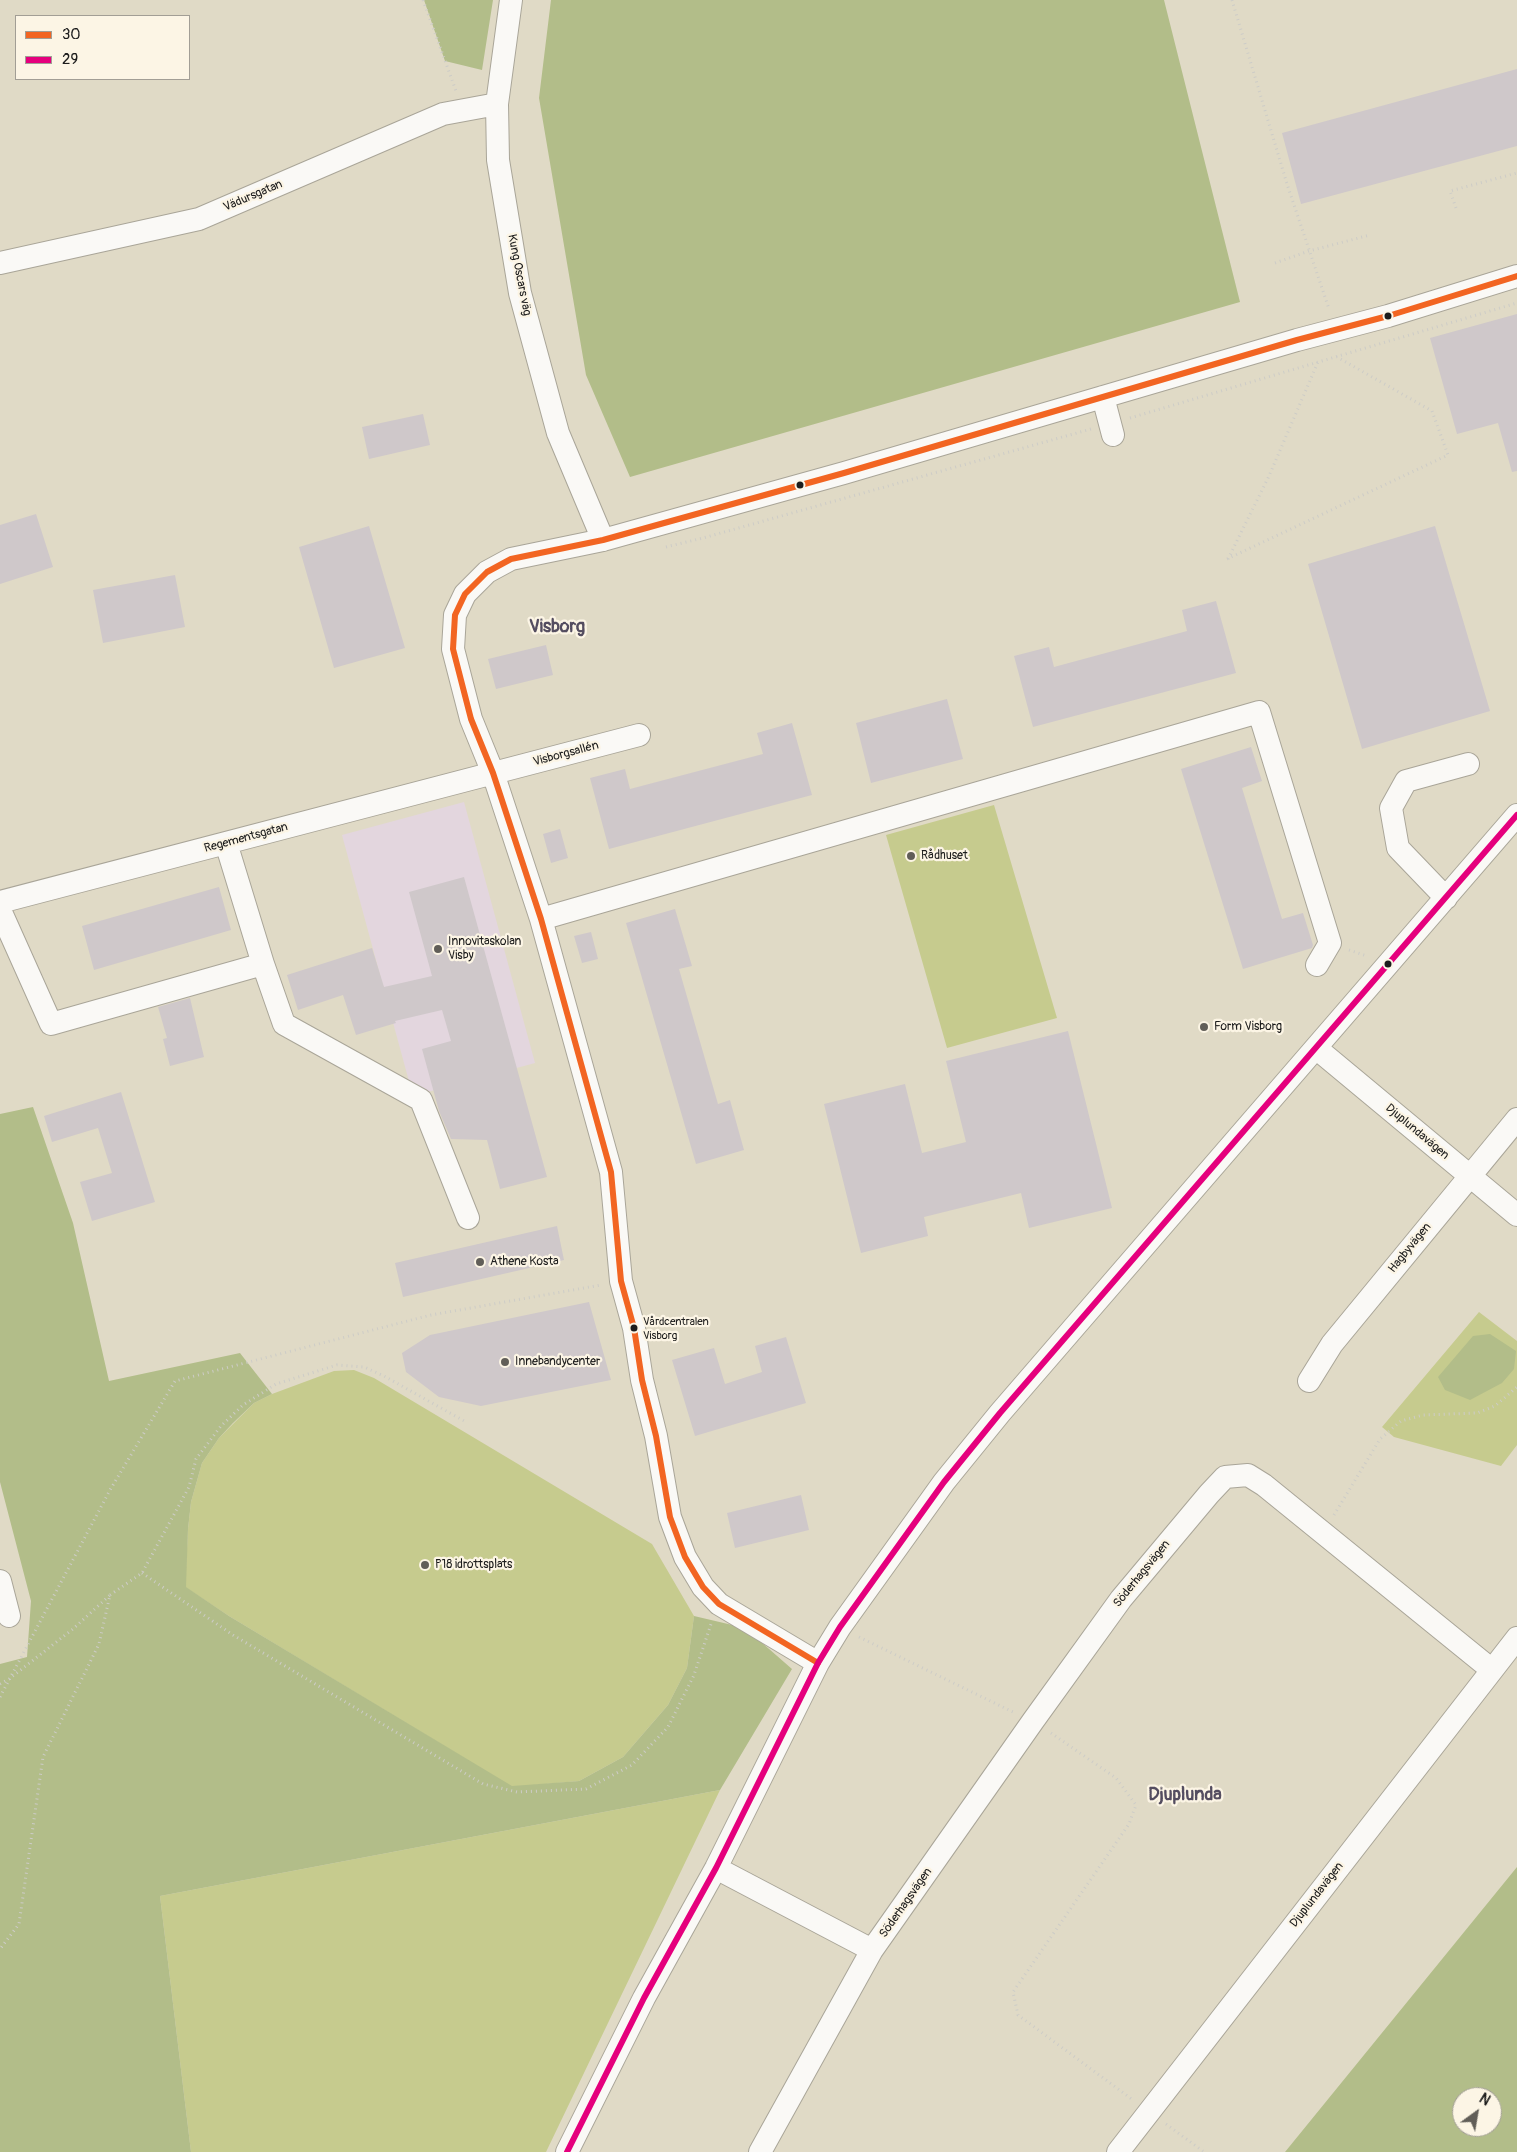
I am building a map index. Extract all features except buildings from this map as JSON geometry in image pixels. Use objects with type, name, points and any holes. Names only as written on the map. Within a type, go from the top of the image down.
[{"type":"street","name":"Kung Oscars väg","points":[[511,0],[497,104],[498,160],[520,293],[558,432],[603,540]]},
{"type":"street","name":"Vädursgatan","points":[[0,263],[199,219],[443,114],[497,104]]},
{"type":"street","points":[[818,1663],[719,1604],[704,1587],[685,1557],[670,1517],[656,1436],[642,1380],[634,1328],[621,1281],[611,1172],[541,919],[492,773],[471,719],[452,649],[455,615],[465,594],[487,572],[511,559],[603,540],[844,473],[1517,276]]},
{"type":"street","points":[[1103,397],[1112,429]]},
{"type":"street","points":[[541,919],[1259,712],[1330,943],[1317,965]]},
{"type":"street","name":"Visborgsallén","points":[[492,773],[639,735]]},
{"type":"street","points":[[1446,898],[1398,848],[1391,808],[1406,781],[1468,764]]},
{"type":"street","name":"Regementsgatan","points":[[0,902],[492,773]]},
{"type":"street","points":[[567,2152],[644,1998],[716,1868],[818,1663],[840,1627],[944,1482],[1000,1413],[1517,815]]},
{"type":"street","points":[[226,843],[263,964],[284,1024],[421,1100],[468,1218]]},
{"type":"street","points":[[0,910],[51,1024],[263,964]]},
{"type":"street","name":"Djuplundavägen","points":[[1316,1048],[1517,1215]]},
{"type":"street","name":"Hagbyvägen","points":[[1309,1382],[1332,1344],[1517,1119]]},
{"type":"street","name":"Söderhagsvägen","points":[[760,2152],[872,1950],[1032,1721],[1121,1599],[1225,1477],[1248,1474],[1324,1532],[1492,1670]]},
{"type":"street","points":[[0,1581],[9,1616]]},
{"type":"street","name":"Djuplundavägen","points":[[1118,2152],[1517,1638]]},
{"type":"street","name":"Söderhagsvägen","points":[[716,1868],[872,1950]]},
{"type":"path","points":[[423,0],[463,110]]},
{"type":"path","points":[[1232,0],[1309,251],[1336,329]]},
{"type":"path","points":[[1456,208],[1450,191],[1517,173]]},
{"type":"path","points":[[1275,263],[1309,251],[1370,235]]},
{"type":"path","points":[[665,547],[1112,429],[1318,362],[1517,303]]},
{"type":"path","points":[[1318,362],[1268,476],[1227,559],[1448,455],[1432,412],[1336,357]]},
{"type":"path","points":[[1330,943],[1389,964]]},
{"type":"path","points":[[0,1697],[110,1490],[175,1381],[431,1316],[621,1281]]},
{"type":"path","points":[[0,1684],[10,1679],[73,1629],[110,1595],[142,1573],[189,1487],[196,1459],[221,1426],[243,1406],[276,1384],[338,1365],[364,1367],[384,1376],[466,1422]]},
{"type":"path","points":[[1324,1532],[1380,1439],[1401,1421],[1422,1415],[1477,1413],[1495,1406],[1517,1387]]},
{"type":"path","points":[[142,1573],[234,1635],[483,1784],[517,1792],[586,1789],[632,1765],[668,1727],[694,1675],[719,1604]]},
{"type":"path","points":[[0,1949],[19,1924],[43,1757],[99,1644],[110,1595]]},
{"type":"path","points":[[840,1627],[1032,1721],[1116,1778],[1136,1804],[1129,1824],[1013,1992],[1018,2015],[1204,2152]]},
{"type":"shaded area","name":"Innovitaskolan Visby","points":[[464,802],[535,1063],[413,1096],[342,835]]},
{"type":"green space","points":[[424,0],[493,0],[482,70],[445,61]]},
{"type":"green space","points":[[551,0],[1164,0],[1240,302],[630,477],[586,375],[539,98]]},
{"type":"green space","points":[[994,805],[1057,1018],[947,1048],[886,835]]},
{"type":"green space","points":[[33,1107],[73,1223],[109,1381],[240,1353],[272,1394],[254,1403],[233,1423],[219,1438],[202,1463],[191,1502],[186,1587],[229,1616],[512,1786],[579,1781],[623,1757],[668,1705],[687,1668],[694,1616],[745,1628],[792,1669],[720,1790],[160,1896],[191,2152],[0,2152],[0,1664],[27,1657],[31,1601],[0,1482],[0,1114]]},
{"type":"green space","points":[[1479,1312],[1517,1341],[1517,1445],[1501,1466],[1394,1437],[1382,1427]]},
{"type":"green space","points":[[1490,1334],[1516,1351],[1514,1369],[1502,1383],[1470,1400],[1445,1390],[1438,1377],[1473,1336]]},
{"type":"green space","name":"P18 idrottsplats","points":[[354,1370],[374,1378],[652,1544],[694,1616],[687,1668],[668,1705],[623,1757],[579,1781],[512,1787],[229,1616],[185,1587],[191,1502],[202,1463],[219,1438],[254,1403],[272,1394],[334,1371]]},
{"type":"green space","points":[[720,1790],[546,2152],[191,2152],[160,1896]]},
{"type":"green space","points":[[1517,1867],[1517,2152],[1285,2152]]},
{"type":"transit line","name":"30","points":[[818,1663],[719,1604],[703,1587],[685,1557],[670,1517],[656,1436],[642,1380],[634,1328],[621,1281],[611,1172],[541,919],[493,773],[471,719],[453,649],[455,615],[465,594],[487,572],[511,559],[603,540],[844,473],[1297,340],[1388,316],[1517,276]]},
{"type":"transit line","name":"29","points":[[567,2152],[644,1998],[716,1868],[818,1663],[840,1627],[944,1482],[1000,1413],[1517,815]]},
{"type":"place","name":"Rådhuset","points":[[911,856]]},
{"type":"place","name":"Innovitaskolan Visby","points":[[438,949]]},
{"type":"place","name":"Form Visborg","points":[[1204,1027]]},
{"type":"place","name":"Athene Kosta","points":[[480,1262]]},
{"type":"place","name":"Vårdcentralen Visborg","points":[[634,1328]]},
{"type":"place","name":"Innebandycenter","points":[[505,1362]]},
{"type":"place","name":"P18 idrottsplats","points":[[425,1565]]},
{"type":"district","name":"Visborg","points":[[557,627]]},
{"type":"district","name":"Djuplunda","points":[[1185,1795]]}]
